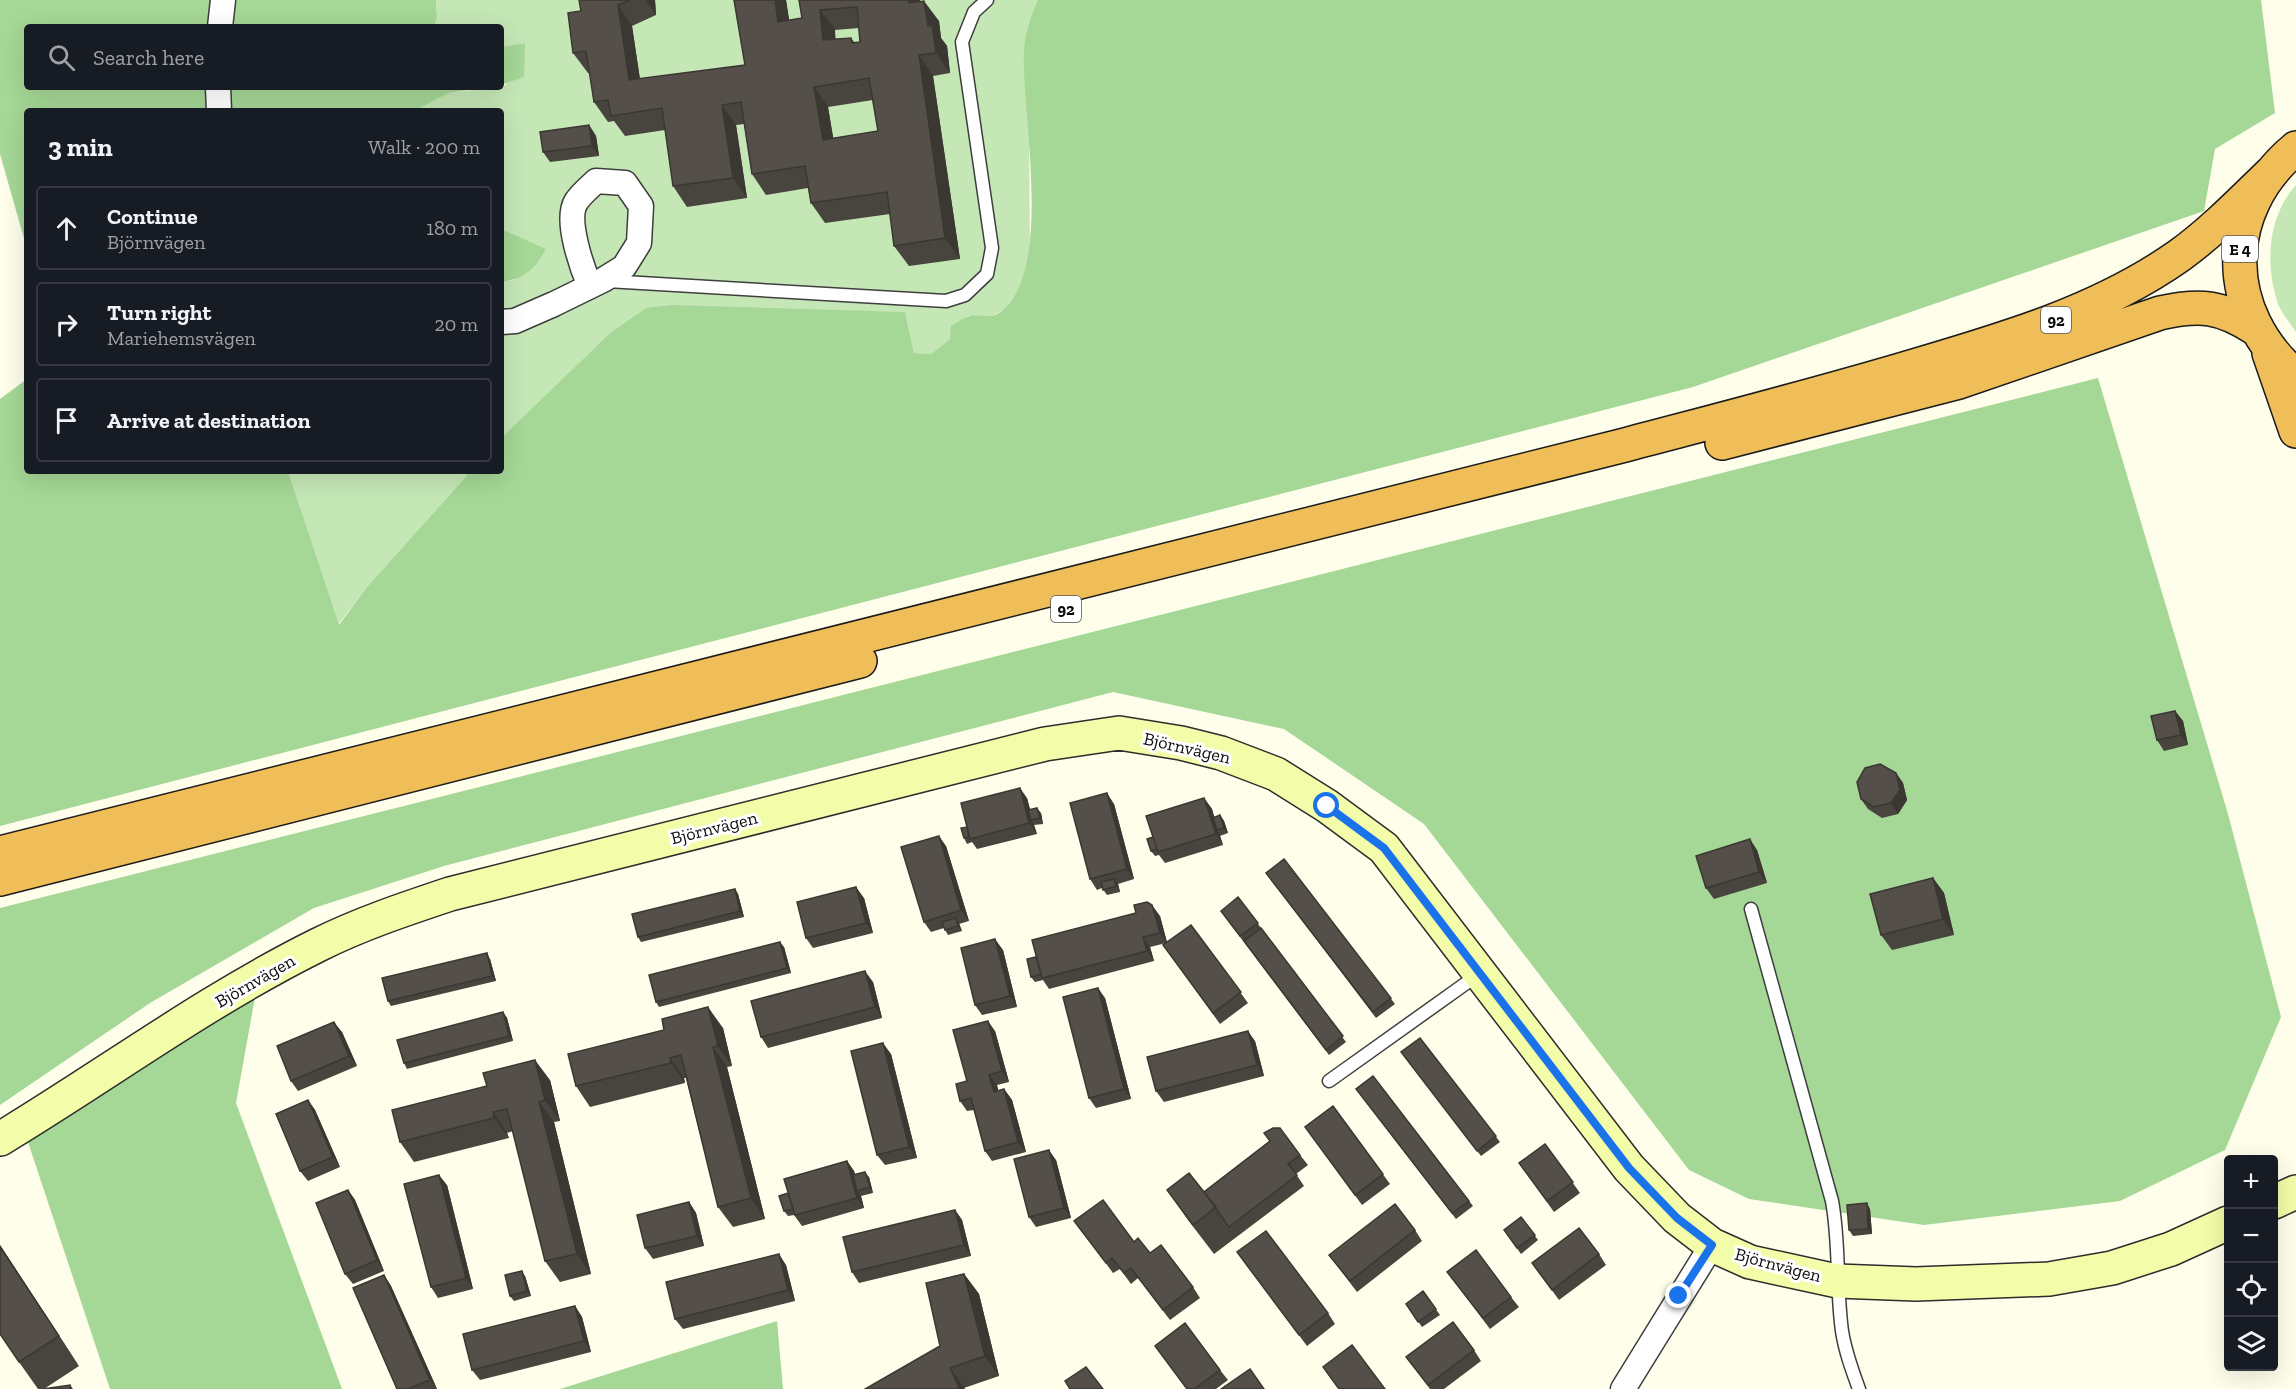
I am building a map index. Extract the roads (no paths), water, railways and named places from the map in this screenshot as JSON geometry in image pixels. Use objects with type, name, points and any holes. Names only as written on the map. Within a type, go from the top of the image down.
[{"type":"highway","name":"E 4","points":[[2296,148],[2271,172],[2256,196],[2245,222],[2240,258],[2243,294],[2296,431]]},
{"type":"highway","name":"92","points":[[0,853],[1609,449],[1810,397],[1965,351],[2043,325],[2106,299],[2144,278],[2181,255],[2216,226],[2271,172]]},
{"type":"highway","name":"92","points":[[0,879],[1869,407],[1959,382],[2160,313],[2201,307],[2222,310],[2262,339]]},
{"type":"highway","name":"E 4","points":[[2262,339],[2296,376]]},
{"type":"street","points":[[220,24],[223,0]]},
{"type":"street","points":[[218,90],[219,108]]},
{"type":"street","points":[[504,322],[515,321],[596,283]]},
{"type":"street","name":"Björnvägen","points":[[0,1139],[260,976],[318,945],[386,915],[450,894],[1045,744],[1119,733],[1181,742],[1221,753],[1276,774],[1327,806],[1384,848],[1629,1168],[1677,1218],[1712,1245],[1750,1262],[1838,1281],[1916,1284],[2049,1279],[2122,1264],[2171,1249],[2224,1225]]},
{"type":"street","points":[[2278,1200],[2296,1192]]},
{"type":"street","points":[[1623,1389],[1712,1245]]},
{"type":"lane","points":[[596,283],[946,302],[965,296],[987,274],[992,248],[962,42],[974,12],[987,0]]},
{"type":"lane","points":[[1750,909],[1832,1202],[1836,1225],[1838,1281],[1846,1351],[1859,1389]]},
{"type":"lane","points":[[1329,1081],[1479,974]]}]
